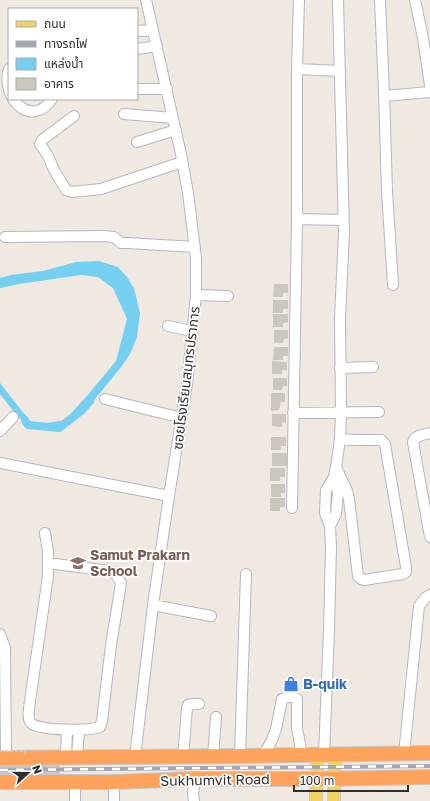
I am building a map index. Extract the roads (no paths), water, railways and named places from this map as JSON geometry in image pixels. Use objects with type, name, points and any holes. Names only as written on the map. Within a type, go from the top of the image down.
[{"type":"highway","name":"Sukhumvit Road","points":[[2,755],[72,757],[213,757],[430,753]]},
{"type":"highway","points":[[240,756],[241,779]]},
{"type":"highway","name":"Sukhumvit Road","points":[[0,782],[75,782],[114,792],[195,779],[430,777]]},
{"type":"main road","points":[[325,755],[334,779],[334,801]]},
{"type":"main road","points":[[316,801],[317,779],[325,755]]},
{"type":"street","name":"ซอยโรงเรียนสมุทรปราการ","points":[[135,757],[153,605],[187,384],[196,295],[196,258],[188,193],[176,130],[146,0]]},
{"type":"street","points":[[292,508],[299,0]]},
{"type":"street","points":[[380,0],[387,191],[393,285]]},
{"type":"street","points":[[415,0],[423,38],[430,85]]},
{"type":"street","points":[[325,755],[331,547],[330,526],[336,514],[338,493],[335,472],[340,439],[341,412],[340,318],[343,220],[338,1]]},
{"type":"street","points":[[138,31],[153,30]]},
{"type":"street","points":[[138,49],[157,46]]},
{"type":"street","points":[[297,70],[340,71]]},
{"type":"street","points":[[8,71],[4,79],[4,89],[8,99]]},
{"type":"street","points":[[138,89],[167,89]]},
{"type":"street","points":[[384,96],[430,92]]},
{"type":"street","points":[[8,100],[13,106],[31,112],[40,109],[51,100]]},
{"type":"street","points":[[124,114],[173,118]]},
{"type":"street","points":[[74,116],[42,140],[40,144],[66,190],[72,192],[101,189],[182,162]]},
{"type":"street","points":[[137,142],[176,130]]},
{"type":"street","points":[[297,219],[343,220]]},
{"type":"street","points":[[5,237],[104,236],[114,237],[127,244],[195,247]]},
{"type":"street","points":[[196,295],[228,296]]},
{"type":"street","points":[[168,326],[192,331]]},
{"type":"street","points":[[340,368],[373,368]]},
{"type":"street","points":[[106,399],[182,418]]},
{"type":"street","points":[[293,413],[379,412]]},
{"type":"street","points":[[0,431],[13,417]]},
{"type":"street","points":[[430,434],[416,436],[413,442],[430,537]]},
{"type":"street","points":[[335,472],[349,499],[358,576],[364,580],[403,574],[406,572],[385,444],[381,440],[340,439]]},
{"type":"street","points":[[0,463],[169,496]]},
{"type":"street","points":[[45,533],[48,551],[48,563],[48,576],[28,719],[32,724],[38,727],[67,730],[96,729],[100,727],[102,721],[111,645],[121,583],[116,573],[109,571],[48,563]]},
{"type":"street","points":[[240,756],[246,574]]},
{"type":"street","points":[[404,754],[419,606],[425,598],[430,595]]},
{"type":"street","points":[[153,605],[212,616]]},
{"type":"street","points":[[0,634],[5,648],[2,755]]},
{"type":"street","points":[[263,756],[276,729],[282,699],[291,691],[297,700],[297,728],[302,755]]},
{"type":"street","points":[[183,757],[187,708],[190,704],[199,704]]},
{"type":"street","points":[[213,757],[216,717]]},
{"type":"street","points":[[67,730],[72,757]]},
{"type":"street","points":[[72,757],[79,730]]},
{"type":"street","points":[[194,798],[195,779]]},
{"type":"street","points":[[75,782],[75,798]]},
{"type":"water","points":[[99,261],[118,267],[134,288],[140,313],[137,337],[130,354],[95,399],[68,421],[57,428],[28,425],[18,417],[0,394],[0,383],[31,422],[47,423],[65,420],[116,361],[127,319],[113,288],[98,277],[81,275],[0,288],[0,278],[43,271],[76,262]]},
{"type":"waterway","points":[[25,420],[28,425],[59,428],[81,411],[90,401]]},
{"type":"railway","points":[[0,770],[430,766]]},
{"type":"place","name":"Samut Prakarn School","points":[[78,563]]},
{"type":"place","name":"B-quik","points":[[291,684]]}]
